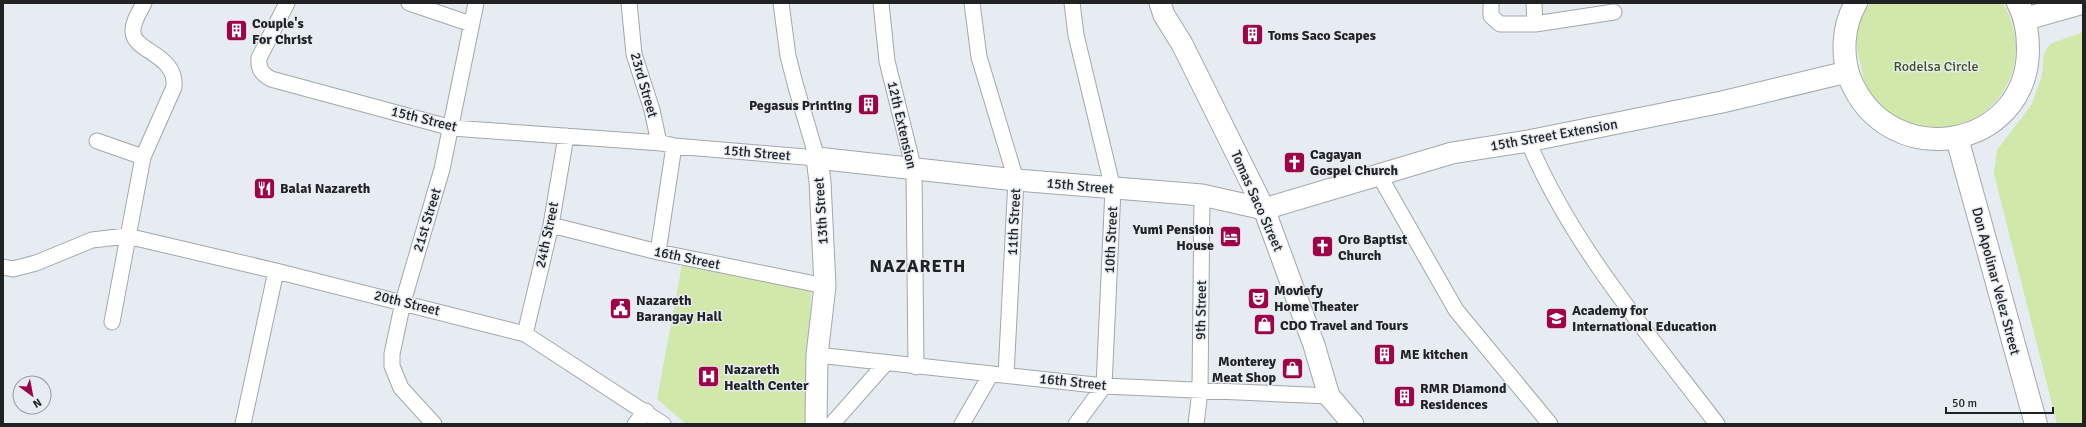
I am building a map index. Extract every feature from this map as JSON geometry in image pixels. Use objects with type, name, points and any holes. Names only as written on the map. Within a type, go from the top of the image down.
[{"type":"main road","points":[[1856,3],[1848,20],[1844,48],[1847,72],[1854,87],[1872,114],[1894,130],[1921,138],[1938,140],[1957,138],[1986,125],[1997,117],[2014,97],[2021,85],[2028,60],[2028,32],[2021,11],[2082,3]]},
{"type":"main road","name":"Don Apolinar Velez Street","points":[[1957,138],[2036,424]]},
{"type":"street","points":[[112,322],[143,157],[174,87],[175,80],[171,68],[138,40],[133,33],[133,26],[144,3]]},
{"type":"street","name":"15th Street","points":[[287,3],[259,58],[260,69],[266,76],[271,79],[452,128],[659,143],[674,146],[817,158],[914,170],[1016,180],[1202,195],[1264,208]]},
{"type":"street","points":[[409,3],[471,24]]},
{"type":"street","name":"21st Street","points":[[434,424],[401,388],[392,366],[394,336],[442,169],[452,128],[476,3]]},
{"type":"street","name":"23rd Street","points":[[629,3],[634,54],[652,110],[659,143]]},
{"type":"street","name":"13th Street","points":[[781,3],[788,56],[817,158],[820,182],[825,286],[818,355],[816,424]]},
{"type":"street","name":"12th Extension","points":[[881,3],[887,61],[914,170],[916,367]]},
{"type":"street","name":"11th Street","points":[[972,3],[979,57],[1016,180],[1006,375]]},
{"type":"street","name":"10th Street","points":[[1072,3],[1076,35],[1113,189],[1104,386]]},
{"type":"street","name":"Tomas Saco Street","points":[[1160,3],[1164,15],[1182,44],[1264,208],[1314,345],[1329,396],[1353,424]]},
{"type":"street","points":[[1491,3],[1491,16],[1500,24],[1535,24],[1614,12]]},
{"type":"street","points":[[1534,3],[1535,24]]},
{"type":"street","name":"15th Street Extension","points":[[1264,208],[1452,153],[1528,141],[1722,102],[1847,72]]},
{"type":"street","name":"24th Street","points":[[525,334],[551,225],[566,136]]},
{"type":"street","points":[[97,141],[143,157]]},
{"type":"street","points":[[1528,141],[1547,184],[1586,250],[1717,424]]},
{"type":"street","points":[[658,252],[674,146]]},
{"type":"street","points":[[1379,175],[1456,310],[1550,424]]},
{"type":"street","name":"9th Street","points":[[1196,424],[1200,391],[1202,195]]},
{"type":"street","name":"16th Street","points":[[551,225],[658,252],[825,286]]},
{"type":"street","name":"20th Street","points":[[3,267],[13,269],[36,263],[92,240],[127,236],[276,271],[525,334],[646,411],[663,424]]},
{"type":"street","points":[[243,424],[276,271]]},
{"type":"street","name":"16th Street","points":[[818,355],[884,364],[1104,386],[1329,396]]},
{"type":"street","points":[[832,424],[884,364]]},
{"type":"street","points":[[962,424],[991,374]]},
{"type":"street","points":[[1076,424],[1104,386]]},
{"type":"street","points":[[635,424],[646,411]]},
{"type":"green space","name":"Rodelsa Circle","points":[[1870,3],[2003,3],[2014,32],[2015,60],[2006,86],[1991,106],[1970,121],[1945,129],[1918,127],[1891,114],[1872,97],[1867,90],[1857,49],[1857,34],[1861,18]]},
{"type":"green space","points":[[2083,32],[2083,424],[2057,424],[1994,174],[1997,150],[2032,104],[2042,75],[2044,53],[2050,44]]},
{"type":"green space","points":[[682,265],[811,291],[807,424],[686,424],[657,399]]},
{"type":"place","name":"Couple's For Christ","points":[[236,31]]},
{"type":"place","name":"Toms Saco Scapes","points":[[1253,35]]},
{"type":"place","name":"Pegasus Printing","points":[[868,105]]},
{"type":"place","name":"Cagayan Gospel Church","points":[[1294,162]]},
{"type":"place","name":"Balai Nazareth","points":[[264,188]]},
{"type":"place","name":"Yumi Pension House","points":[[1230,237]]},
{"type":"place","name":"Oro Baptist Church","points":[[1323,247]]},
{"type":"place","name":"Moviefy Home Theater","points":[[1258,298]]},
{"type":"place","name":"Nazareth Barangay Hall","points":[[620,308]]},
{"type":"place","name":"Academy for International Education","points":[[1556,318]]},
{"type":"place","name":"CDO Travel and Tours","points":[[1265,325]]},
{"type":"place","name":"ME kitchen","points":[[1385,354]]},
{"type":"place","name":"Monterey Meat Shop","points":[[1292,369]]},
{"type":"place","name":"Nazareth Health Center","points":[[708,377]]},
{"type":"place","name":"RMR Diamond Residences","points":[[1404,396]]},
{"type":"district","name":"NAZARETH","points":[[918,266]]}]
